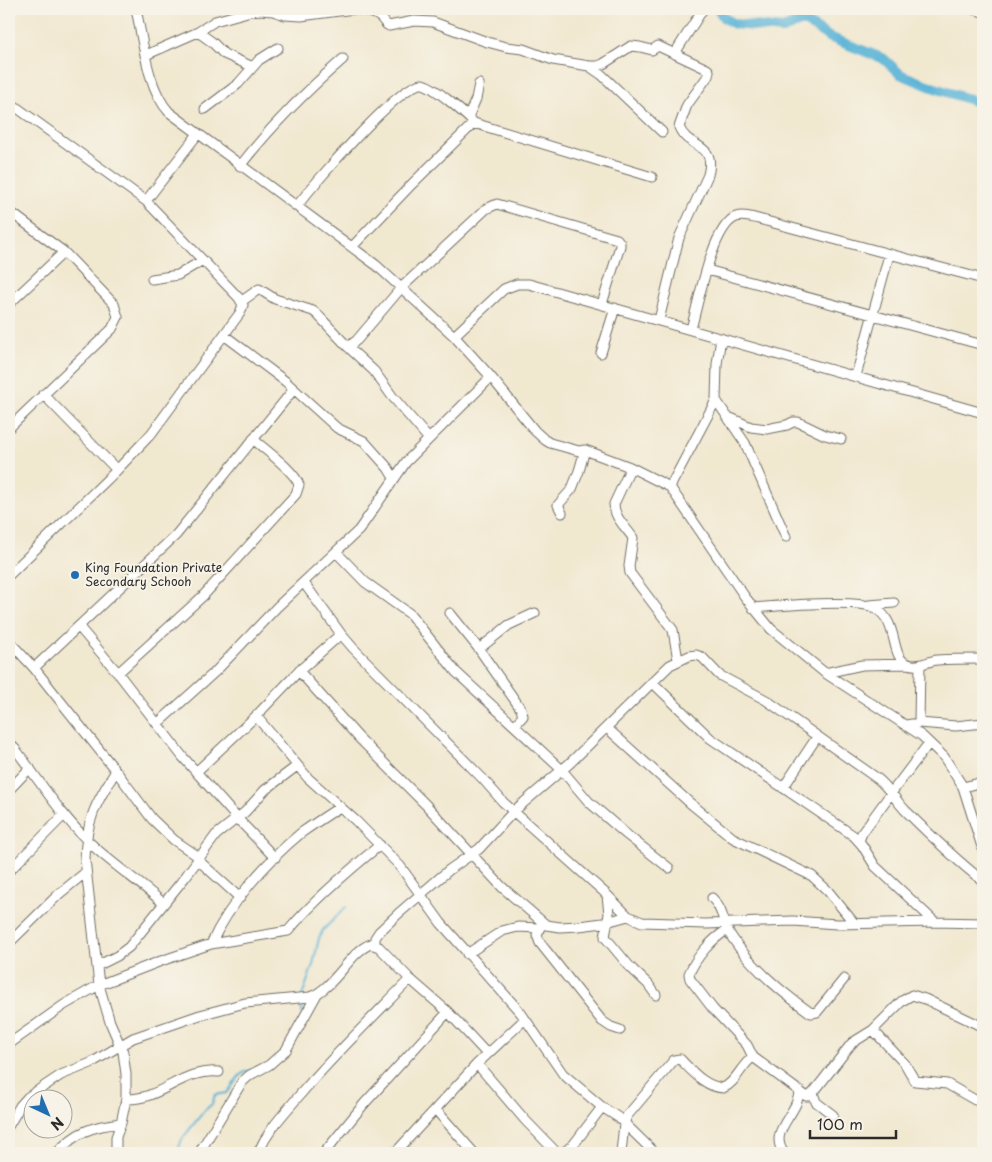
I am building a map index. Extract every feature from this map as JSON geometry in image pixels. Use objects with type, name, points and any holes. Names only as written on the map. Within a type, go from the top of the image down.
[{"type":"street","points":[[136,9],[153,83],[163,106],[175,118],[352,247],[401,288],[454,336],[491,377],[535,431],[545,440],[557,446],[579,451],[585,450],[630,467],[670,487],[753,608],[783,640],[825,673],[906,725],[929,743],[950,764],[963,786],[983,847]]},
{"type":"street","points":[[146,55],[198,32],[219,19],[251,11],[301,16],[355,9],[366,10],[389,26],[414,21],[433,22],[487,42],[531,51],[553,60],[588,66],[603,64],[630,46],[652,50],[660,46],[675,53],[709,71],[708,76],[686,105],[680,127],[682,133],[707,152],[710,157],[710,167],[679,238],[658,320]]},
{"type":"street","points":[[675,53],[703,9]]},
{"type":"street","points":[[974,9],[983,12]]},
{"type":"street","points":[[198,32],[224,54],[253,67]]},
{"type":"street","points":[[204,109],[238,84],[265,55],[278,48]]},
{"type":"street","points":[[240,166],[259,141],[292,105],[343,59]]},
{"type":"street","points":[[588,66],[602,75],[662,132]]},
{"type":"street","points":[[297,206],[347,146],[412,87],[422,84],[428,86],[471,120],[652,177]]},
{"type":"street","points":[[352,247],[471,120],[479,84]]},
{"type":"street","points":[[9,102],[146,200],[242,301],[242,309],[162,420],[117,470],[9,575]]},
{"type":"street","points":[[146,200],[197,135]]},
{"type":"street","points":[[348,347],[357,340],[401,288],[486,209],[497,204],[617,238],[620,246],[602,304]]},
{"type":"street","points":[[9,211],[64,252],[114,304],[118,317],[112,329],[9,428]]},
{"type":"street","points":[[691,329],[717,238],[730,221],[739,217],[766,221],[983,279]]},
{"type":"street","points":[[9,304],[64,252]]},
{"type":"street","points":[[856,376],[888,255]]},
{"type":"street","points":[[152,279],[178,275],[203,260]]},
{"type":"street","points":[[707,270],[983,345]]},
{"type":"street","points":[[454,336],[498,294],[510,286],[517,284],[536,285],[983,413]]},
{"type":"street","points":[[242,301],[260,289],[275,299],[312,312],[374,371],[392,396],[428,438]]},
{"type":"street","points":[[601,353],[616,308]]},
{"type":"street","points":[[224,335],[294,389],[337,428],[364,441],[388,468],[394,478]]},
{"type":"street","points":[[670,487],[716,400],[720,338]]},
{"type":"street","points":[[157,724],[216,671],[272,612],[365,522],[406,462],[491,377]]},
{"type":"street","points":[[34,668],[176,535],[294,389]]},
{"type":"street","points":[[43,394],[117,470]]},
{"type":"street","points":[[716,400],[745,443],[786,537]]},
{"type":"street","points":[[728,416],[752,427],[767,429],[798,422],[825,436],[841,439]]},
{"type":"street","points":[[118,673],[203,596],[298,491],[299,485],[296,478],[253,439]]},
{"type":"street","points":[[562,513],[558,505],[572,489],[585,450]]},
{"type":"street","points":[[380,460],[389,463],[406,462]]},
{"type":"street","points":[[630,467],[616,499],[614,509],[633,538],[629,566],[630,573],[673,630],[678,660]]},
{"type":"street","points":[[336,552],[365,582],[410,614],[456,672],[561,769],[589,802],[669,868]]},
{"type":"street","points":[[304,583],[341,634],[514,811],[628,916],[642,922],[727,926],[793,921],[837,924],[983,922]]},
{"type":"street","points":[[753,608],[894,604]]},
{"type":"street","points":[[869,605],[877,608],[886,618],[894,634],[897,653],[901,660],[908,664]]},
{"type":"street","points":[[450,613],[479,648],[521,709],[523,716],[515,725]]},
{"type":"street","points":[[479,648],[509,625],[534,613]]},
{"type":"street","points":[[79,627],[196,772],[275,858]]},
{"type":"street","points":[[196,772],[256,716],[299,671],[341,634]]},
{"type":"street","points":[[9,641],[34,668],[152,819],[240,898]]},
{"type":"street","points":[[487,1054],[448,1012],[410,979],[375,944],[375,938],[399,912],[449,870],[472,854],[500,828],[514,811],[607,728],[652,682],[678,660],[689,656],[696,655],[702,657],[719,675],[766,700],[878,779],[943,848],[983,882]]},
{"type":"street","points":[[825,673],[862,666],[908,664],[920,666],[938,660],[983,659]]},
{"type":"street","points":[[919,723],[920,666]]},
{"type":"street","points":[[299,671],[359,738],[426,805],[540,925]]},
{"type":"street","points":[[652,682],[710,738],[859,841],[875,866],[935,922]]},
{"type":"street","points":[[256,716],[297,766],[400,866],[432,911],[467,954],[525,1019],[563,1074],[602,1107],[620,1118],[655,1153]]},
{"type":"street","points":[[906,725],[919,723],[956,726],[983,723]]},
{"type":"street","points":[[607,728],[690,803],[734,838],[812,876],[828,891],[854,923]]},
{"type":"street","points":[[783,788],[818,737]]},
{"type":"street","points":[[9,743],[30,768],[64,815],[86,840],[106,858],[141,883],[163,903]]},
{"type":"street","points":[[859,841],[862,833],[929,743]]},
{"type":"street","points":[[97,966],[117,956],[128,947],[216,835],[245,812],[265,790],[297,766]]},
{"type":"street","points":[[9,790],[30,768]]},
{"type":"street","points":[[116,771],[97,801],[86,840],[86,872],[99,985],[110,1022],[120,1045],[126,1074],[126,1099],[116,1137],[116,1153]]},
{"type":"street","points":[[963,786],[983,782]]},
{"type":"street","points":[[211,944],[218,930],[256,878],[302,832],[340,806]]},
{"type":"street","points":[[9,871],[64,815]]},
{"type":"street","points":[[9,1044],[64,1005],[99,985],[161,960],[211,944],[288,931],[303,913],[380,845]]},
{"type":"street","points":[[9,942],[59,894],[86,872]]},
{"type":"street","points":[[607,895],[609,912],[605,934],[606,939],[656,995]]},
{"type":"street","points":[[712,898],[716,902],[727,926],[754,965],[768,980],[811,1014],[817,1012],[844,979]]},
{"type":"street","points":[[467,954],[502,931],[518,927],[540,925],[568,927],[598,924],[628,916]]},
{"type":"street","points":[[540,925],[537,935],[540,944],[602,1021],[611,1028],[620,1030]]},
{"type":"street","points":[[727,926],[694,964],[689,976],[706,1002],[747,1045],[753,1057],[806,1096],[814,1093],[852,1043],[873,1030],[902,1001],[912,995],[925,999],[983,1027]]},
{"type":"street","points":[[9,1124],[20,1106],[28,1098],[61,1075],[91,1063],[120,1045],[146,1033],[218,1010],[245,1004],[310,997],[328,985],[367,946],[375,944]]},
{"type":"street","points":[[258,1153],[268,1133],[307,1086],[410,979]]},
{"type":"street","points":[[199,1153],[242,1082],[250,1075],[269,1065],[286,1050],[317,994]]},
{"type":"street","points":[[324,1153],[364,1104],[448,1012]]},
{"type":"street","points":[[399,1152],[476,1064],[525,1019]]},
{"type":"street","points":[[873,1030],[905,1064],[915,1081],[947,1084],[975,1100],[983,1102]]},
{"type":"street","points":[[621,1153],[624,1124],[631,1111],[676,1059],[680,1060],[704,1081],[724,1088],[730,1084],[740,1069],[753,1057]]},
{"type":"street","points":[[476,1064],[557,1153]]},
{"type":"street","points":[[126,1099],[147,1097],[194,1073],[218,1072]]},
{"type":"street","points":[[784,1153],[778,1146],[778,1139],[797,1104],[800,1092]]},
{"type":"street","points":[[814,1093],[816,1102],[833,1115]]},
{"type":"street","points":[[564,1153],[574,1144],[602,1107]]},
{"type":"street","points":[[436,1110],[474,1153]]},
{"type":"street","points":[[57,1153],[67,1142],[84,1131],[95,1127],[121,1123]]},
{"type":"waterway","points":[[718,9],[724,18],[735,24],[783,29],[800,22],[806,22],[829,37],[884,59],[900,74],[983,104]]},
{"type":"waterway","points":[[302,996],[313,965],[319,938],[323,930],[346,907]]},
{"type":"waterway","points":[[301,1001],[302,1013]]},
{"type":"waterway","points":[[177,1153],[182,1139],[204,1111],[212,1104],[215,1095],[227,1093],[243,1073],[251,1070]]},
{"type":"place","name":"King Foundation Private Secondary Schooh","points":[[75,575]]}]
